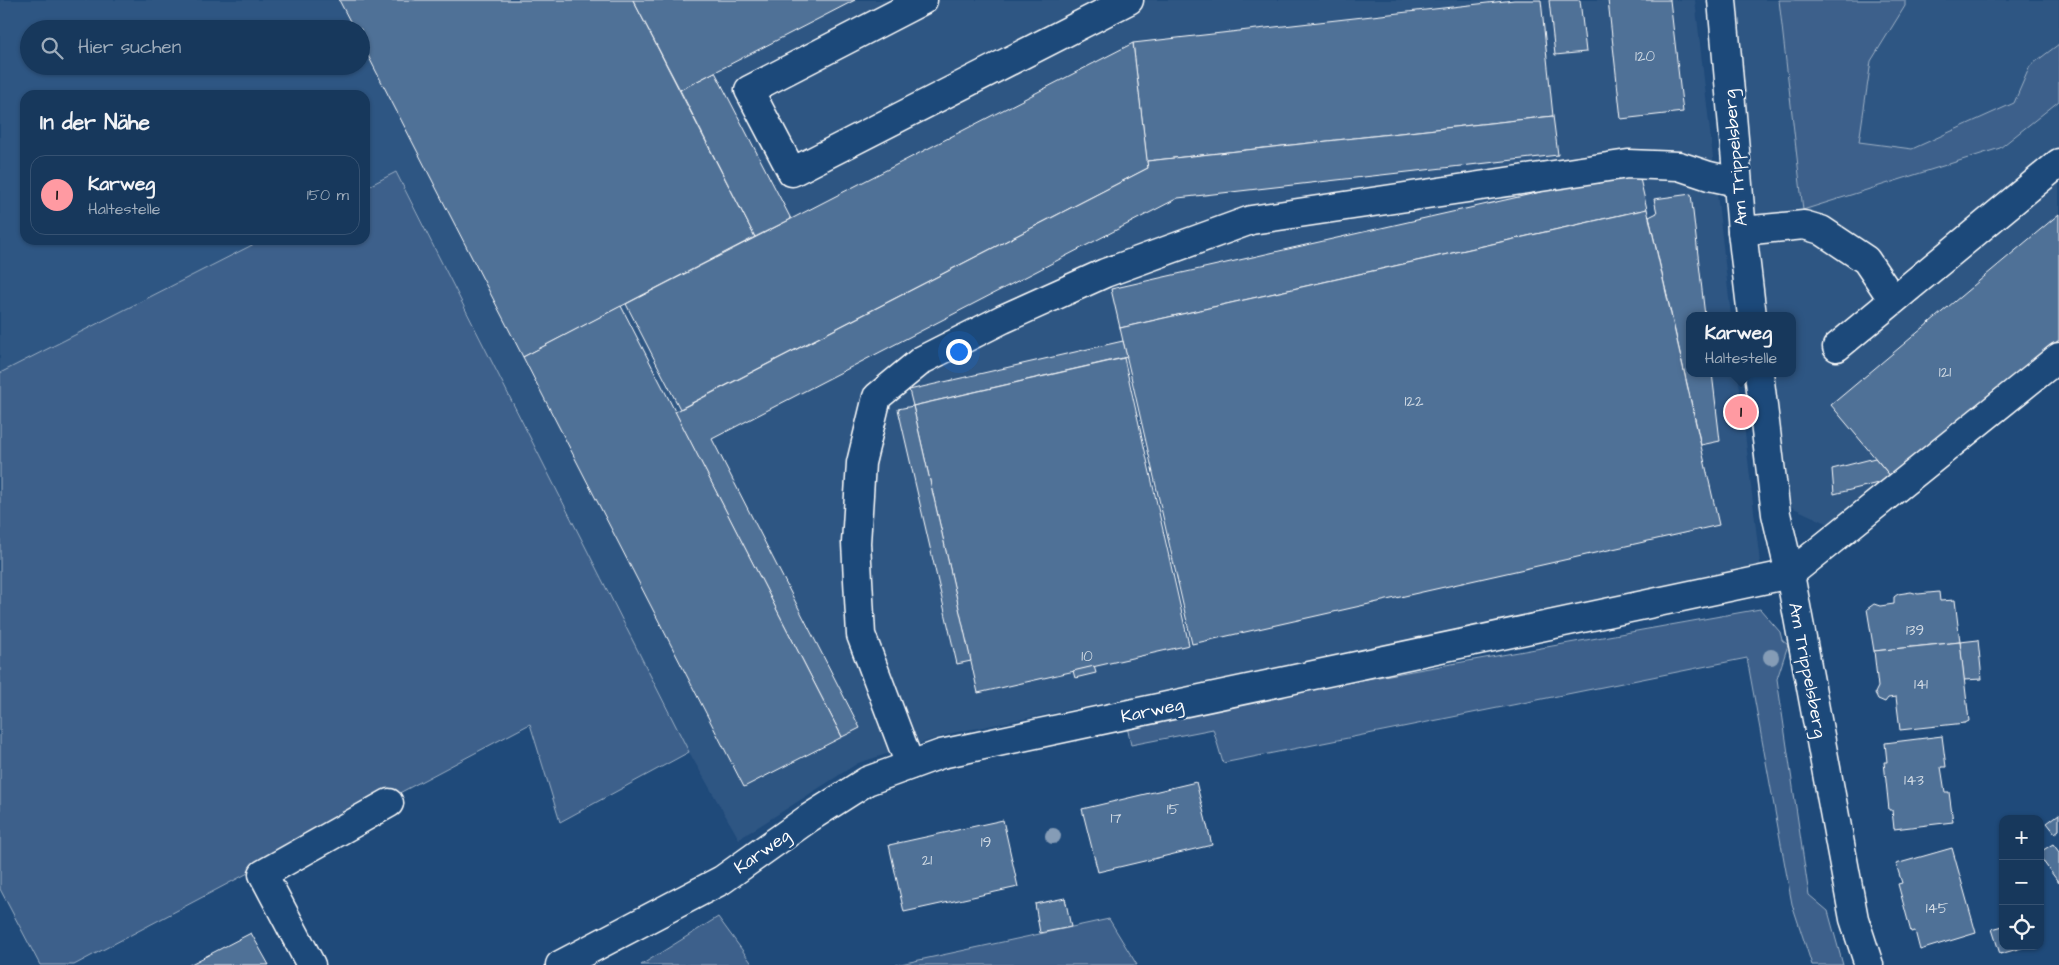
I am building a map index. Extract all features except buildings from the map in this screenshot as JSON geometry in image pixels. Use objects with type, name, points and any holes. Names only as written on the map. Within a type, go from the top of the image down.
[{"type":"street","points":[[922,0],[749,90],[792,172],[1129,0]]},
{"type":"street","name":"Am Trippelsberg","points":[[1722,0],[1737,182],[1752,312]]},
{"type":"street","points":[[1836,347],[2059,163]]},
{"type":"street","points":[[910,765],[861,635],[856,543],[861,463],[877,397],[922,360],[1003,319],[1105,273],[1251,220],[1628,164],[1679,166],[1708,176],[1737,182]]},
{"type":"street","points":[[1742,231],[1804,225],[1821,230],[1866,260],[1893,300]]},
{"type":"street","points":[[1790,574],[2059,357]]},
{"type":"street","name":"Am Trippelsberg","points":[[1759,377],[1776,514],[1790,574],[1854,919],[1869,965]]},
{"type":"street","name":"Karweg","points":[[560,965],[722,880],[809,818],[867,781],[941,754],[1790,574]]},
{"type":"street","points":[[311,965],[263,874],[389,803]]},
{"type":"shaded area","points":[[0,0],[1695,0],[1731,312],[1686,312],[1686,377],[1738,377],[1761,572],[953,733],[858,763],[739,839],[689,752],[397,172],[370,186],[370,90],[20,90],[20,245],[252,245],[0,373]]},
{"type":"shaded area","points":[[1732,0],[2059,0],[2059,360],[1840,529],[1787,505],[1773,377],[1796,377],[1796,312],[1767,312]]},
{"type":"shaded area","points":[[1779,0],[1905,0],[1905,6],[1871,61],[1859,142],[1912,149],[2014,103],[2030,66],[2059,44],[2059,101],[2000,148],[1803,210]]},
{"type":"shaded area","points":[[396,172],[689,752],[560,822],[530,724],[74,965],[40,965],[0,889],[0,373],[252,245],[370,245],[370,185]]},
{"type":"shaded area","points":[[1760,609],[1780,632],[1782,640],[1788,645],[1777,679],[1809,895],[1828,911],[1843,965],[1812,965],[1792,904],[1747,658],[1223,763],[1213,729],[1131,745],[1126,722]]},
{"type":"shaded area","points":[[718,917],[753,965],[641,965]]},
{"type":"shaded area","points":[[1109,919],[1137,965],[896,965]]},
{"type":"place","name":"Karweg","points":[[1741,412]]}]
